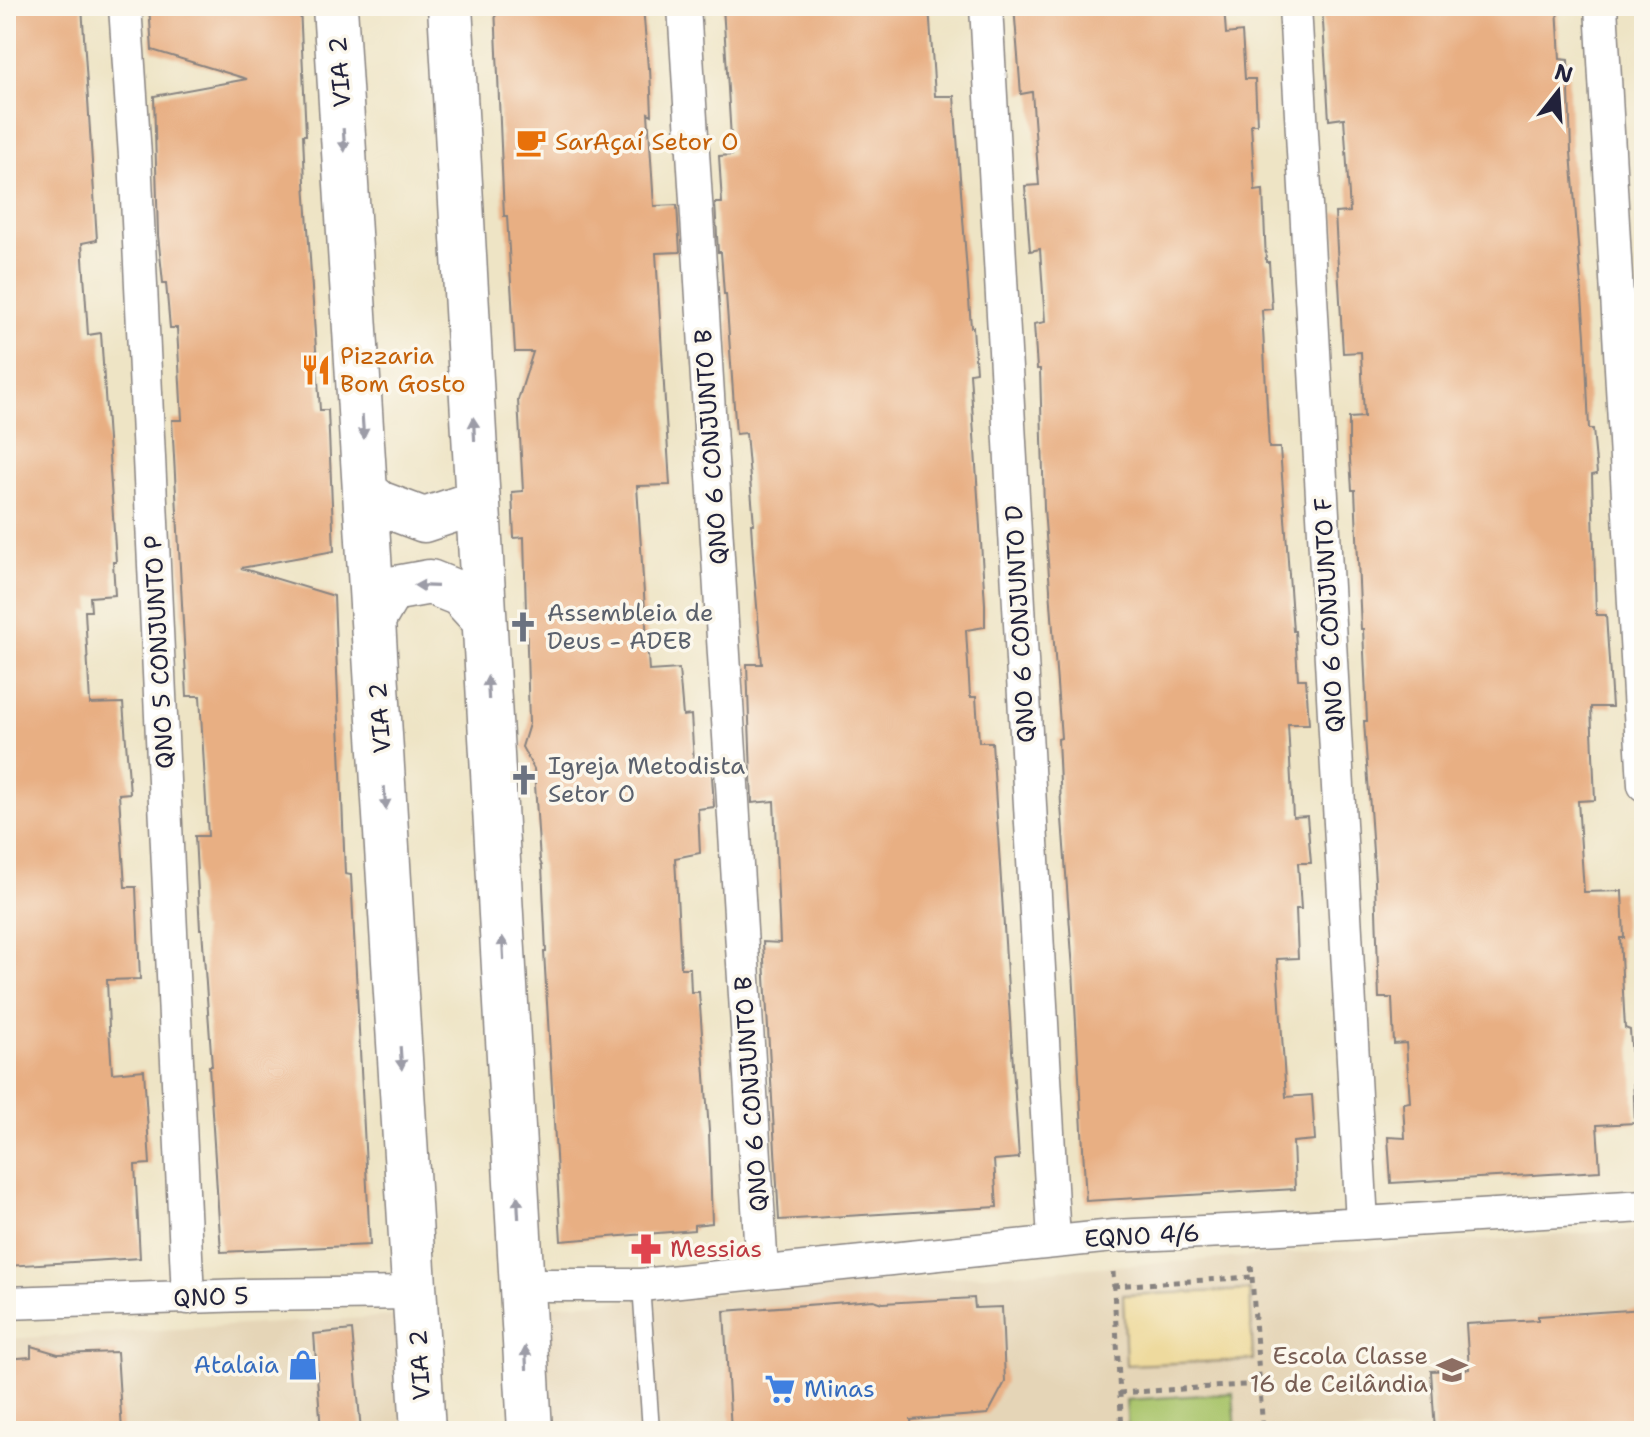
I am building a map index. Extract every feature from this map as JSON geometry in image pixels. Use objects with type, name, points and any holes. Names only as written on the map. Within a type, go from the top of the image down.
[{"type":"main road","name":"VIA 2","points":[[335,6],[423,1431]]},
{"type":"main road","points":[[450,6],[530,1431]]},
{"type":"main road","points":[[367,493],[379,503],[424,520],[478,502]]},
{"type":"main road","points":[[373,620],[391,589],[430,582],[460,594],[484,620]]},
{"type":"street","name":"QNO 5 CONJUNTO P","points":[[125,6],[137,188],[188,1298]]},
{"type":"street","name":"QNO 6 CONJUNTO B","points":[[684,6],[762,1271]]},
{"type":"street","name":"QNO 6 CONJUNTO D","points":[[986,6],[1054,1241]]},
{"type":"street","name":"QNO 6 CONJUNTO F","points":[[1295,6],[1362,1223]]},
{"type":"street","points":[[1601,6],[1644,785]]},
{"type":"street","name":"EQNO 4/6","points":[[522,1285],[641,1285],[1113,1236],[1644,1206]]},
{"type":"street","name":"QNO 5","points":[[6,1303],[415,1293]]},
{"type":"lane","points":[[641,1285],[651,1431]]},
{"type":"path","points":[[1247,1230],[1263,1431]]},
{"type":"path","points":[[1113,1236],[1122,1431]]},
{"type":"path","points":[[1113,1286],[1252,1277]]},
{"type":"path","points":[[1119,1393],[1259,1384]]},
{"type":"shaded area","points":[[1644,1229],[1644,1431],[548,1431],[541,1306]]},
{"type":"shaded area","points":[[396,1316],[403,1431],[6,1431],[6,1339]]},
{"type":"green space","points":[[1233,1393],[1236,1431],[1128,1431],[1126,1400]]},
{"type":"sand","points":[[1250,1290],[1253,1360],[1126,1365],[1123,1295]]},
{"type":"building","points":[[6,6],[82,6],[97,240],[82,243],[88,335],[101,333],[116,562],[113,562],[115,595],[90,597],[91,611],[85,611],[90,704],[123,703],[130,793],[119,794],[125,887],[136,887],[140,979],[107,980],[109,1027],[112,1073],[144,1070],[150,1164],[135,1165],[140,1258],[6,1266]]},
{"type":"building","points":[[149,6],[300,6],[305,182],[320,410],[328,410],[334,551],[241,568],[334,596],[345,874],[351,875],[370,1245],[221,1252],[209,1066],[212,1066],[195,836],[208,836],[200,696],[187,696],[172,420],[182,420],[177,328],[170,328],[158,235],[154,96],[247,79],[152,50]]},
{"type":"building","points":[[495,6],[643,6],[650,68],[652,115],[648,113],[654,206],[677,205],[680,252],[656,253],[670,485],[637,486],[649,671],[679,669],[683,716],[691,715],[694,762],[711,760],[714,807],[698,809],[700,853],[675,858],[681,968],[690,968],[691,992],[699,992],[709,1131],[712,1223],[694,1225],[694,1230],[561,1241],[542,866],[534,769],[522,747],[529,724],[524,537],[514,538],[512,492],[523,491],[518,400],[533,352],[515,352],[507,216],[504,216]]},
{"type":"building","points":[[723,6],[929,6],[935,96],[954,96],[976,372],[970,373],[985,604],[985,627],[966,630],[970,697],[976,697],[979,742],[992,742],[1019,1158],[994,1160],[997,1207],[779,1220],[763,942],[780,943],[774,801],[752,803],[747,664],[762,664],[751,524],[754,524],[746,433],[736,434],[726,294],[721,252],[718,252],[715,203],[722,203],[719,156],[732,155]]},
{"type":"building","points":[[1014,6],[1224,6],[1226,34],[1242,32],[1245,79],[1255,79],[1257,124],[1251,124],[1255,191],[1263,190],[1266,262],[1269,262],[1272,309],[1262,310],[1269,448],[1280,448],[1298,679],[1306,679],[1309,724],[1288,724],[1293,817],[1307,816],[1311,863],[1298,863],[1301,909],[1296,909],[1298,958],[1277,959],[1286,1097],[1312,1095],[1315,1140],[1293,1142],[1295,1189],[1086,1201],[1061,805],[1058,739],[1061,738],[1044,508],[1040,369],[1037,369],[1034,324],[1045,322],[1040,249],[1030,251],[1025,186],[1039,185],[1032,92],[1021,94]]},
{"type":"building","points":[[1322,6],[1557,6],[1560,59],[1568,60],[1589,429],[1593,429],[1597,474],[1592,475],[1596,615],[1606,615],[1612,707],[1591,707],[1595,800],[1578,801],[1584,892],[1622,891],[1624,938],[1620,938],[1625,1028],[1630,1030],[1635,1123],[1597,1125],[1600,1171],[1391,1183],[1388,1137],[1405,1138],[1403,1103],[1410,1102],[1406,1043],[1394,1044],[1392,998],[1379,998],[1364,721],[1367,721],[1363,629],[1355,490],[1352,490],[1349,444],[1349,418],[1364,417],[1361,352],[1343,353],[1335,213],[1350,212],[1344,118],[1329,120]]},
{"type":"building","points":[[974,1298],[975,1308],[1002,1307],[1005,1382],[988,1414],[911,1420],[912,1431],[731,1431],[724,1311],[874,1300],[883,1303]]},
{"type":"building","points":[[1644,1309],[1644,1431],[1435,1431],[1431,1371],[1469,1369],[1466,1324]]},
{"type":"building","points":[[352,1330],[361,1431],[321,1431],[314,1334]]},
{"type":"building","points":[[31,1346],[58,1354],[117,1352],[122,1431],[6,1431],[6,1359],[31,1357]]},
{"type":"place","name":"SarAçaí Setor O","points":[[531,142]]},
{"type":"place","name":"Pizzaria Bom Gosto","points":[[316,370]]},
{"type":"place","name":"Assembleia de Deus - ADEB","points":[[523,627]]},
{"type":"place","name":"Igreja Metodista Setor O","points":[[524,780]]},
{"type":"place","name":"Messias","points":[[646,1249]]},
{"type":"place","name":"Atalaia","points":[[303,1365]]},
{"type":"place","name":"Escola Classe 16 de Ceilândia","points":[[1452,1370]]},
{"type":"place","name":"Minas","points":[[780,1389]]}]
